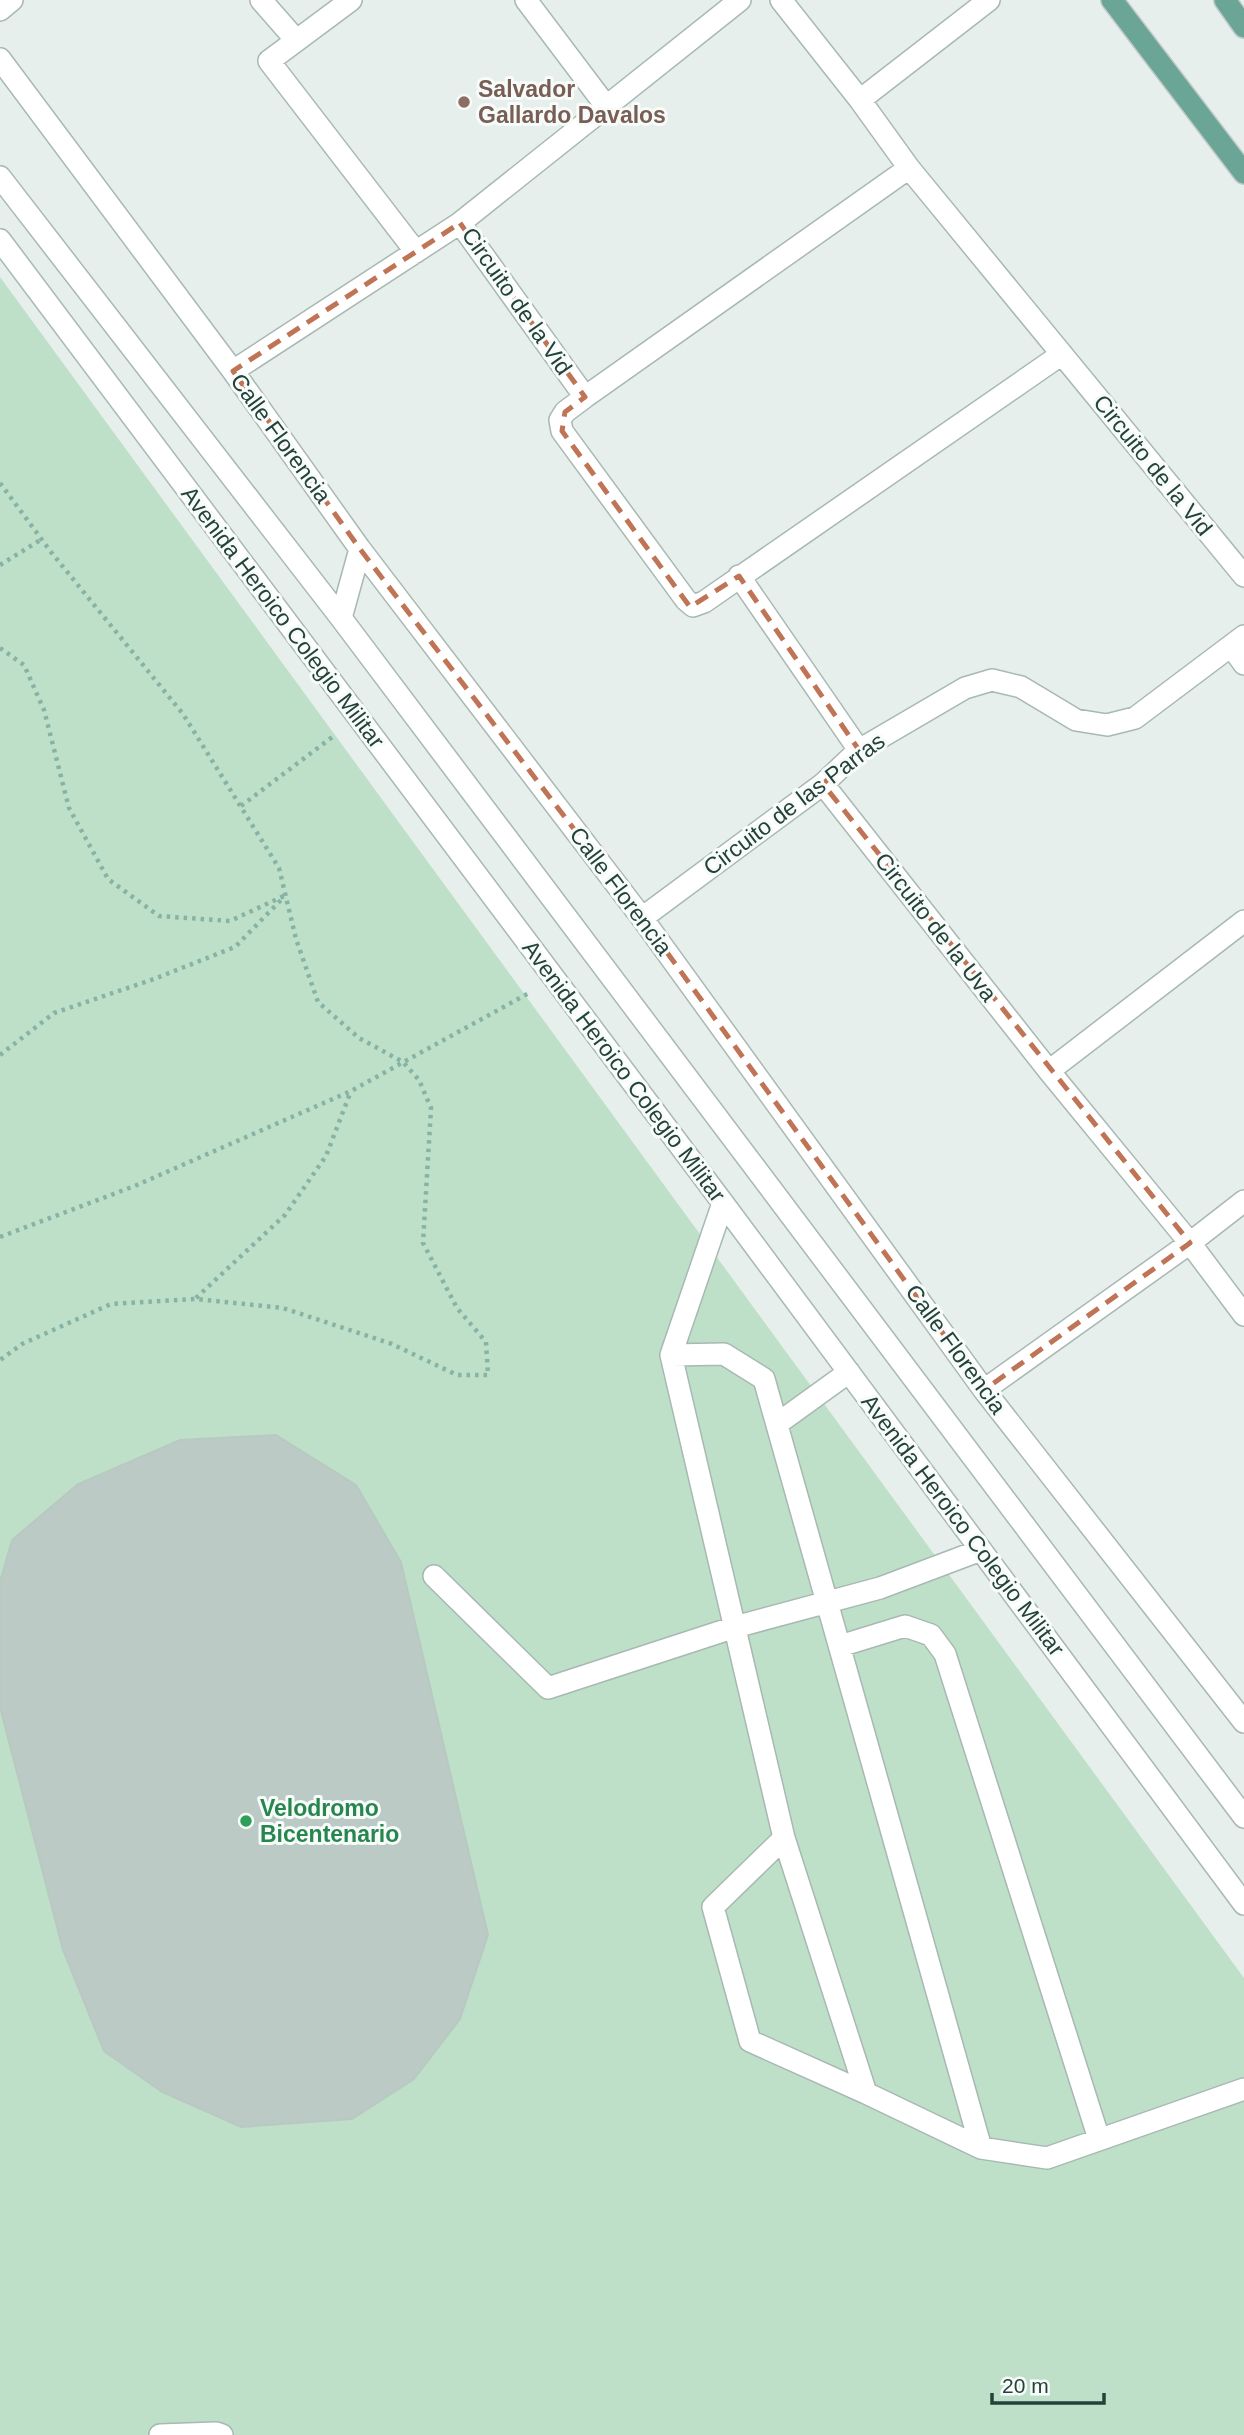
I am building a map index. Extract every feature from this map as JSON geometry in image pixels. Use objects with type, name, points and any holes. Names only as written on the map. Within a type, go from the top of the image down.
[{"type":"main road","points":[[1112,0],[1244,173]]},
{"type":"main road","points":[[1224,0],[1244,27]]},
{"type":"street","points":[[0,10],[12,0]]},
{"type":"street","points":[[261,0],[296,40]]},
{"type":"street","points":[[351,0],[269,61],[416,251]]},
{"type":"street","points":[[526,0],[606,106]]},
{"type":"street","name":"Circuito de la Vid","points":[[585,397],[460,223],[740,0]]},
{"type":"street","name":"Circuito de la Vid","points":[[781,0],[860,100],[909,168],[1244,576]]},
{"type":"street","points":[[860,100],[989,0]]},
{"type":"street","name":"Calle Florencia","points":[[0,59],[233,371],[360,549],[642,918],[984,1390],[1244,1722]]},
{"type":"street","name":"Circuito de la Vid","points":[[909,168],[585,397],[565,412],[560,420],[562,431],[686,600],[693,606],[704,602],[1062,354]]},
{"type":"street","name":"Avenida Heroico Colegio Militar","points":[[0,177],[341,618],[1244,1817]]},
{"type":"street","points":[[233,371],[460,223]]},
{"type":"street","name":"Avenida Heroico Colegio Militar","points":[[0,240],[723,1203],[1244,1904]]},
{"type":"street","points":[[341,618],[360,549]]},
{"type":"street","points":[[739,576],[859,750]]},
{"type":"street","points":[[1237,641],[1244,664]]},
{"type":"street","name":"Circuito de las Parras","points":[[642,918],[824,783],[859,750],[965,688],[992,680],[1021,687],[1076,720],[1107,725],[1135,718],[1237,641]]},
{"type":"street","name":"Circuito de la Uva","points":[[824,783],[1049,1071],[1190,1243],[1244,1315]]},
{"type":"street","points":[[1049,1071],[1244,921]]},
{"type":"street","points":[[984,1390],[1190,1243],[1244,1201]]},
{"type":"street","points":[[723,1203],[671,1355],[784,1838],[866,2093]]},
{"type":"street","points":[[671,1355],[724,1354],[764,1379],[981,2148]]},
{"type":"street","points":[[777,1424],[849,1372]]},
{"type":"street","points":[[434,1576],[548,1688],[735,1627],[880,1588],[981,1550]]},
{"type":"street","points":[[840,1646],[905,1626],[931,1635],[945,1654],[1098,2139]]},
{"type":"street","points":[[784,1838],[713,1907],[750,2041],[981,2148],[1047,2158],[1244,2090]]},
{"type":"street","points":[[160,2435],[222,2435]]},
{"type":"path","points":[[0,483],[42,540],[183,714],[279,867],[296,939],[318,1002],[359,1038],[402,1062],[419,1080],[431,1108],[423,1243],[457,1307],[486,1342],[488,1376],[457,1376],[392,1344],[283,1307],[195,1299],[111,1304],[22,1344],[0,1360]]},
{"type":"path","points":[[0,565],[42,540]]},
{"type":"path","points":[[0,648],[24,665],[44,710],[69,808],[108,879],[159,916],[230,921],[286,895]]},
{"type":"path","points":[[240,806],[359,718]]},
{"type":"path","points":[[0,1055],[54,1013],[154,979],[235,947],[286,895]]},
{"type":"path","points":[[0,1237],[137,1185],[351,1091],[555,979]]},
{"type":"path","points":[[195,1299],[285,1215],[326,1156],[351,1091]]},
{"type":"highlighted area","points":[[460,223],[585,397],[565,412],[562,431],[690,607],[739,576],[859,750],[823,784],[1190,1243],[984,1390],[642,918],[360,549],[233,371]]},
{"type":"green space","points":[[0,277],[1244,1978],[1244,2435],[0,2435]]},
{"type":"building","name":"Velodromo Bicentenario","points":[[276,1435],[356,1485],[401,1562],[488,1935],[460,2019],[414,2079],[352,2119],[241,2127],[162,2092],[104,2051],[63,1950],[0,1707],[0,1582],[12,1540],[78,1484],[180,1440]]},
{"type":"place","name":"Salvador Gallardo Davalos","points":[[464,102]]},
{"type":"place","name":"Velodromo Bicentenario","points":[[246,1821]]}]
